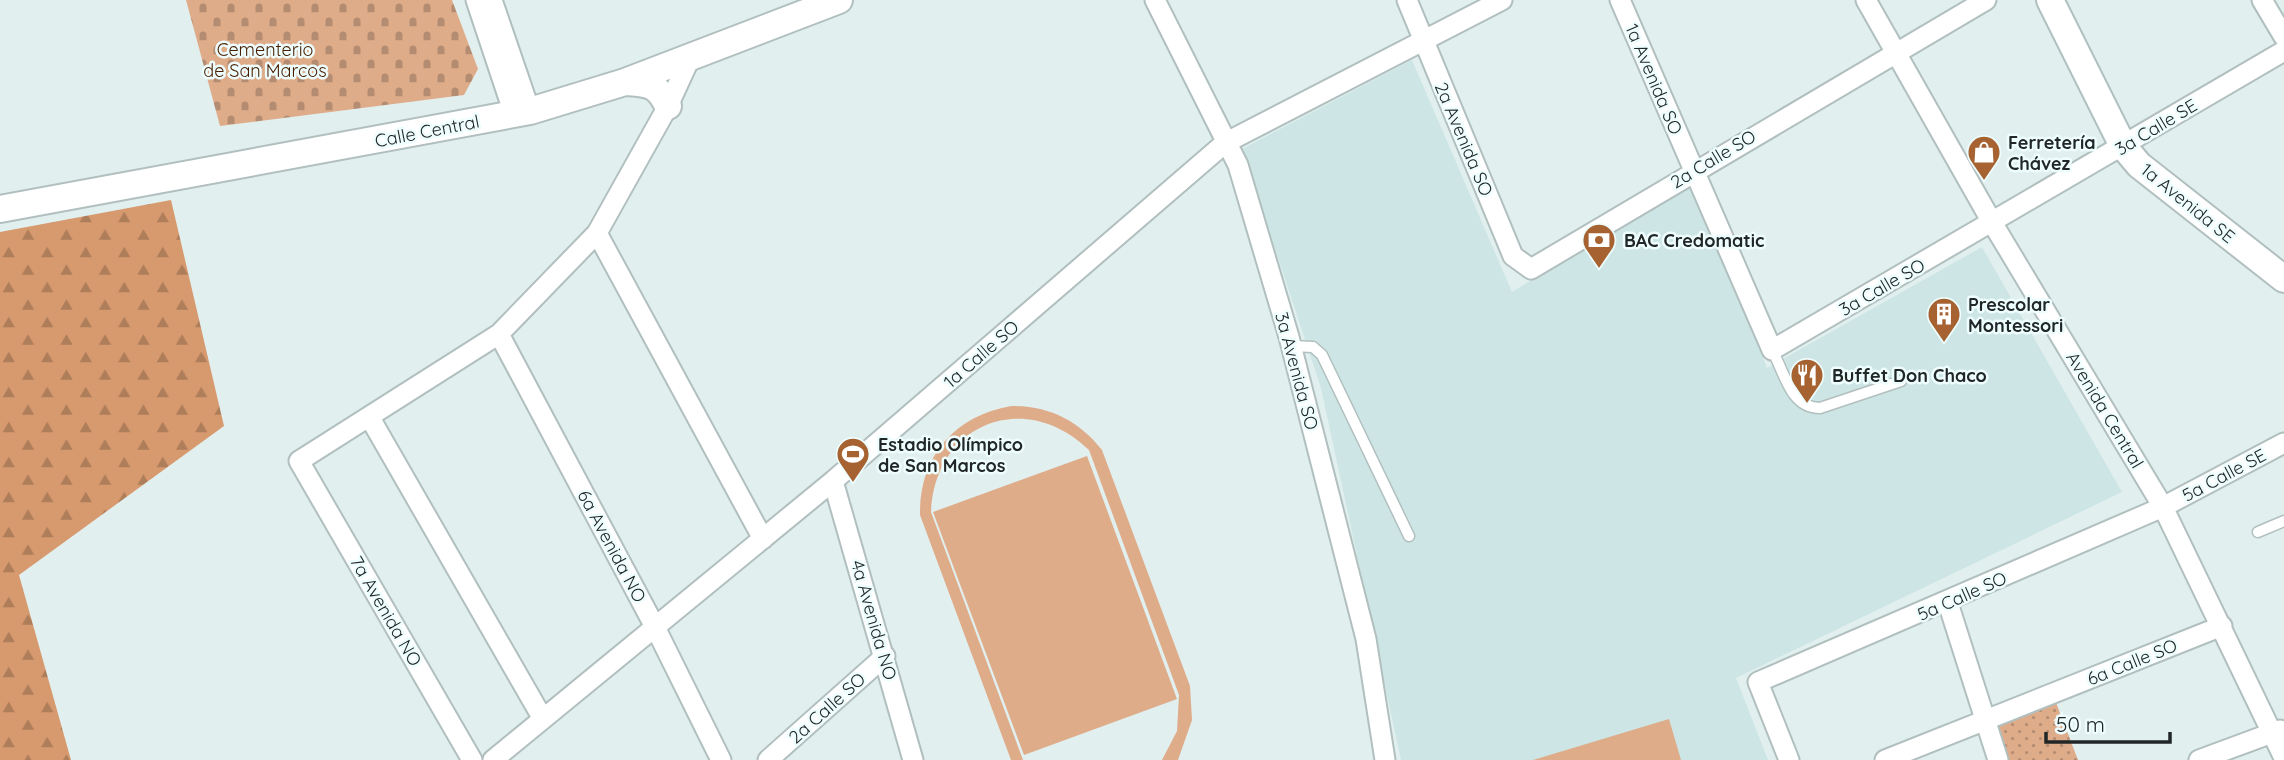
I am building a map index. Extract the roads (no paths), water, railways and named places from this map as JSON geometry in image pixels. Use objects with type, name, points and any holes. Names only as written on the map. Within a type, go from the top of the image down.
[{"type":"main road","name":"Calle Central","points":[[0,209],[522,112],[625,82],[839,0]]},
{"type":"main road","name":"1a Avenida SE","points":[[2050,0],[2123,146],[2139,165],[2284,279]]},
{"type":"main road","points":[[625,82],[648,84],[661,90],[668,106]]},
{"type":"street","points":[[476,0],[522,112]]},
{"type":"street","points":[[492,0],[522,112]]},
{"type":"street","name":"3a Avenida SO","points":[[1155,0],[1225,143],[1238,164],[1292,346],[1366,639],[1385,760]]},
{"type":"street","name":"2a Avenida SO","points":[[1407,0],[1513,256],[1521,265],[1531,269]]},
{"type":"street","name":"1a Calle SO","points":[[493,760],[833,481],[1225,143],[1502,0]]},
{"type":"street","name":"1a Avenida SO","points":[[1620,0],[1772,350]]},
{"type":"street","name":"Avenida Central","points":[[1866,0],[1993,224],[2163,507],[2277,731],[2284,758]]},
{"type":"street","name":"2a Calle SO","points":[[1531,269],[1694,170],[1986,0]]},
{"type":"street","points":[[2262,0],[2284,37]]},
{"type":"street","name":"3a Calle SE","points":[[1993,224],[2284,51]]},
{"type":"street","points":[[543,719],[370,418],[499,334],[597,233],[668,106],[691,56]]},
{"type":"street","name":"3a Calle SO","points":[[1772,350],[1993,224]]},
{"type":"street","points":[[597,233],[762,539]]},
{"type":"street","name":"6a Avenida NO","points":[[499,334],[655,627],[721,760]]},
{"type":"street","name":"7a Avenida NO","points":[[370,418],[299,461],[472,760]]},
{"type":"street","name":"5a Calle SE","points":[[2163,507],[2284,443]]},
{"type":"street","name":"4a Avenida NO","points":[[833,481],[913,760]]},
{"type":"street","name":"5a Calle SO","points":[[1789,760],[1758,682],[1948,603],[2163,507]]},
{"type":"street","points":[[1948,603],[1998,760]]},
{"type":"street","name":"6a Calle SO","points":[[1885,760],[2222,626]]},
{"type":"street","name":"2a Calle SO","points":[[768,760],[885,656]]},
{"type":"street","points":[[2199,760],[2277,731]]},
{"type":"lane","points":[[1292,346],[1313,347],[1322,355],[1409,536]]},
{"type":"lane","points":[[1772,350],[1796,399],[1810,408],[1820,408],[1901,381]]},
{"type":"lane","points":[[2258,531],[2284,520]]},
{"type":"place","name":"Ferretería Chávez","points":[[1984,182]]},
{"type":"place","name":"BAC Credomatic","points":[[1599,270]]},
{"type":"place","name":"Prescolar Montessori","points":[[1944,344]]},
{"type":"place","name":"Buffet Don Chaco","points":[[1807,405]]},
{"type":"place","name":"Estadio Olímpico de San Marcos","points":[[853,484]]},
{"type":"park label","name":"Cementerio de San Marcos","points":[[265,59]]}]
